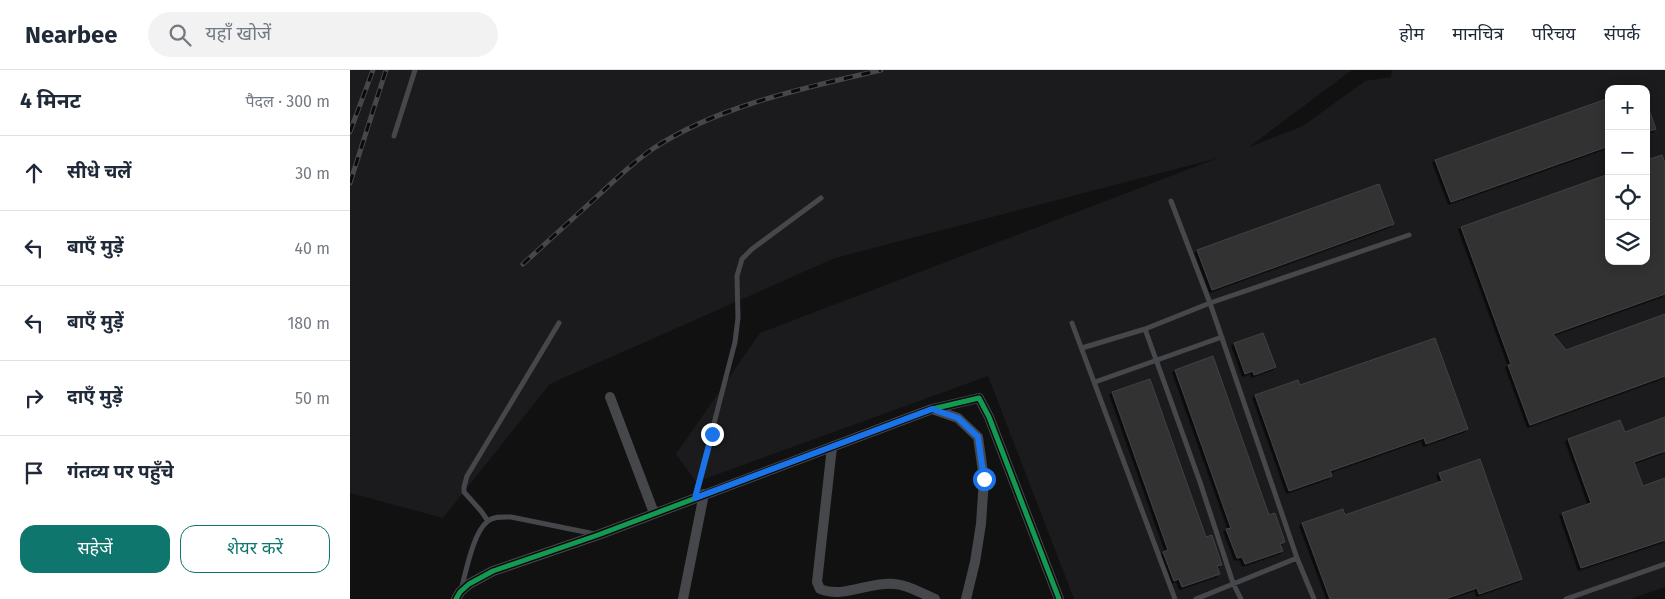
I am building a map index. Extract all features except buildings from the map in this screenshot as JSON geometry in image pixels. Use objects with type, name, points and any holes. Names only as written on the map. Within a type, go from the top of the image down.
[{"type":"street","points":[[610,397],[654,513]]},
{"type":"street","points":[[458,596],[469,584],[493,571],[598,534],[932,409],[978,398],[989,417],[1059,599]]},
{"type":"street","points":[[932,409],[958,418],[978,437],[984,479],[982,515],[975,562],[966,599]]},
{"type":"street","points":[[832,447],[818,582],[820,589],[834,596],[843,596],[885,584],[895,584],[905,586],[935,599]]},
{"type":"street","points":[[683,599],[699,496]]},
{"type":"lane","points":[[394,136],[415,70]]},
{"type":"lane","points":[[699,496],[735,342],[738,318],[737,276],[742,259],[752,249],[821,198]]},
{"type":"lane","points":[[1171,201],[1210,303],[1297,558],[1314,599]]},
{"type":"lane","points":[[1082,348],[1145,329],[1210,303],[1409,235]]},
{"type":"lane","points":[[488,521],[464,492],[467,476],[559,323]]},
{"type":"lane","points":[[1072,324],[1175,599]]},
{"type":"lane","points":[[1145,329],[1200,482],[1233,583],[1241,599]]},
{"type":"lane","points":[[1095,382],[1222,337]]},
{"type":"lane","points":[[458,596],[478,533],[488,521],[496,518],[511,517],[598,534]]},
{"type":"lane","points":[[1196,599],[1297,558]]},
{"type":"lane","points":[[1566,599],[1665,564]]},
{"type":"shaded area","points":[[350,70],[1352,70],[1249,147],[1303,126],[1365,81],[1391,77],[1392,70],[1665,70],[1665,587],[1630,599],[1074,599],[988,376],[696,482],[676,454],[760,333],[1218,158],[835,258],[550,384],[443,518],[350,493]]},
{"type":"railway","points":[[350,132],[373,70]]},
{"type":"railway","points":[[350,183],[386,70]]},
{"type":"railway","points":[[523,264],[634,163],[654,148],[680,133],[735,109],[793,91],[881,70]]},
{"type":"cycle path","points":[[456,599],[460,592],[469,584],[493,571],[598,535],[932,409],[979,398],[989,417],[1059,599]]},
{"type":"route","points":[[712,434],[695,498],[932,409],[958,418],[978,437],[984,479]]}]
